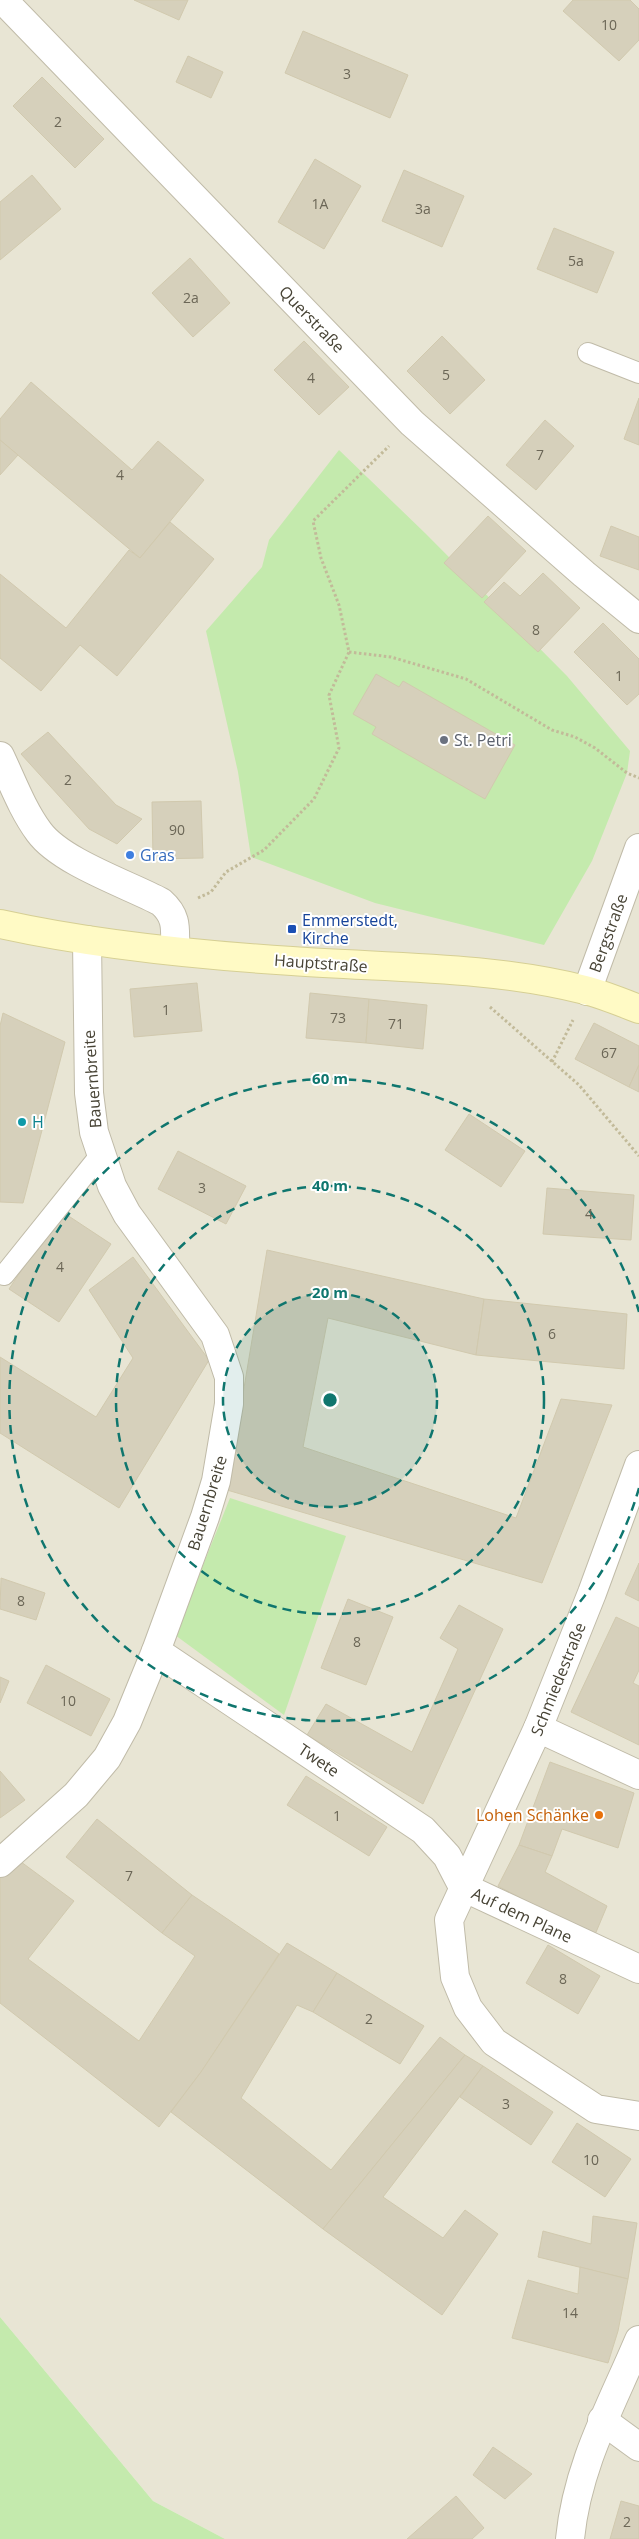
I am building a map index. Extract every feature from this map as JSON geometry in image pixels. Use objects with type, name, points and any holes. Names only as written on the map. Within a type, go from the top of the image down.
[{"type":"main road","name":"Hauptstraße","points":[[0,924],[87,940],[175,950],[290,961],[457,971],[520,977],[588,990],[639,1009]]},
{"type":"street","name":"Querstraße","points":[[3,0],[412,423],[584,574],[639,619]]},
{"type":"street","points":[[0,756],[27,814],[40,833],[62,852],[161,902],[171,911],[175,920],[175,950]]},
{"type":"street","name":"Bergstraße","points":[[588,990],[639,848]]},
{"type":"street","name":"Bauernbreite","points":[[0,1863],[76,1795],[107,1758],[127,1722],[156,1651],[216,1481],[229,1404],[229,1377],[215,1335],[127,1214],[112,1186],[94,1132],[89,1092],[87,940]]},
{"type":"street","name":"Schmiedestraße","points":[[463,1888],[538,1728],[592,1593],[639,1464]]},
{"type":"street","name":"Twete","points":[[156,1651],[423,1830],[446,1856],[463,1888]]},
{"type":"street","points":[[538,1728],[639,1775]]},
{"type":"street","name":"Auf dem Plane","points":[[639,1969],[463,1888],[449,1920],[455,1977],[468,2008],[494,2042],[596,2109],[639,2116]]},
{"type":"street","points":[[570,2539],[573,2512],[602,2420],[639,2340]]},
{"type":"street","points":[[602,2420],[639,2447]]},
{"type":"lane","points":[[588,354],[639,373]]},
{"type":"lane","points":[[4,1275],[102,1153]]},
{"type":"path","points":[[171,911],[211,892],[226,872],[264,850],[314,799],[340,748],[329,695],[350,652],[339,605],[321,558],[313,520],[412,423]]},
{"type":"path","points":[[350,652],[391,657],[466,679],[552,730],[575,737],[588,744],[628,773],[639,778]]},
{"type":"path","points":[[552,1062],[588,990]]},
{"type":"path","points":[[485,1003],[579,1085],[639,1156]]},
{"type":"shaded area","points":[[0,0],[639,0],[639,2539],[225,2539],[153,2501],[0,2317]]},
{"type":"green space","points":[[339,450],[425,533],[567,676],[630,751],[627,773],[592,861],[544,945],[375,903],[251,857],[238,772],[206,631],[262,567],[269,540]]},
{"type":"green space","points":[[230,1498],[346,1536],[284,1715],[175,1635]]},
{"type":"green space","points":[[0,2317],[153,2501],[225,2539],[0,2539]]},
{"type":"building","points":[[134,0],[188,0],[179,20]]},
{"type":"building","points":[[573,0],[630,0],[639,9],[639,40],[619,61],[563,11]]},
{"type":"building","points":[[303,31],[408,75],[390,118],[285,73]]},
{"type":"building","points":[[188,56],[223,72],[211,98],[176,82]]},
{"type":"building","points":[[42,77],[104,139],[75,168],[13,106]]},
{"type":"building","points":[[315,159],[361,186],[324,249],[278,222]]},
{"type":"building","points":[[404,170],[464,196],[442,247],[382,221]]},
{"type":"building","points":[[32,175],[61,209],[0,260],[0,202]]},
{"type":"building","points":[[554,228],[614,252],[597,293],[537,269]]},
{"type":"building","points":[[190,258],[230,303],[193,337],[152,293]]},
{"type":"building","points":[[442,336],[485,380],[450,414],[407,371]]},
{"type":"building","points":[[304,341],[349,387],[319,415],[274,370]]},
{"type":"building","points":[[31,382],[132,470],[158,441],[204,480],[140,558],[0,440],[0,419]]},
{"type":"building","points":[[639,398],[639,445],[624,439]]},
{"type":"building","points":[[545,420],[574,446],[536,490],[506,465]]},
{"type":"building","points":[[0,440],[18,455],[0,475]]},
{"type":"building","points":[[488,516],[526,551],[482,598],[444,563]]},
{"type":"building","points":[[170,522],[214,559],[117,676],[80,645],[41,691],[0,658],[0,574],[66,628],[129,550],[140,558]]},
{"type":"building","points":[[611,526],[639,537],[639,570],[600,556]]},
{"type":"building","points":[[543,573],[580,608],[538,652],[484,602],[504,582],[520,596]]},
{"type":"building","points":[[603,623],[639,659],[639,694],[627,705],[574,652]]},
{"type":"building","name":"St. Petri","points":[[376,674],[399,687],[403,681],[515,745],[485,799],[372,734],[376,727],[353,714]]},
{"type":"building","points":[[48,732],[116,805],[142,819],[117,844],[89,829],[21,754]]},
{"type":"building","points":[[201,801],[203,858],[153,859],[152,802]]},
{"type":"building","points":[[197,983],[202,1031],[134,1037],[130,989]]},
{"type":"building","points":[[310,993],[369,999],[366,1043],[306,1038]]},
{"type":"building","points":[[369,999],[427,1005],[423,1049],[366,1043]]},
{"type":"building","name":"H","points":[[3,1013],[65,1042],[23,1203],[0,1202],[0,1026]]},
{"type":"building","points":[[594,1023],[639,1046],[639,1065],[629,1087],[575,1059]]},
{"type":"building","points":[[639,1065],[639,1092],[629,1087]]},
{"type":"building","points":[[469,1114],[525,1151],[501,1187],[445,1150]]},
{"type":"building","points":[[178,1151],[246,1186],[226,1224],[158,1189]]},
{"type":"building","points":[[547,1188],[634,1195],[631,1240],[543,1234]]},
{"type":"building","points":[[61,1211],[111,1244],[59,1322],[9,1289]]},
{"type":"building","points":[[267,1250],[484,1299],[476,1355],[328,1318],[303,1447],[516,1518],[561,1399],[612,1405],[542,1583],[227,1490]]},
{"type":"building","points":[[133,1257],[209,1360],[119,1508],[0,1433],[0,1357],[96,1417],[133,1358],[89,1290]]},
{"type":"building","points":[[484,1299],[627,1314],[624,1369],[476,1355]]},
{"type":"building","points":[[639,1563],[639,1601],[625,1594]]},
{"type":"building","points":[[1,1578],[45,1593],[36,1620],[0,1609]]},
{"type":"building","points":[[348,1599],[393,1617],[366,1685],[321,1668]]},
{"type":"building","points":[[459,1605],[503,1629],[423,1804],[307,1735],[326,1704],[412,1752],[458,1649],[440,1638]]},
{"type":"building","points":[[616,1617],[639,1628],[639,1670],[633,1683],[639,1686],[639,1745],[571,1712]]},
{"type":"building","points":[[46,1665],[110,1699],[91,1736],[27,1703]]},
{"type":"building","points":[[0,1677],[9,1681],[0,1703]]},
{"type":"building","points":[[550,1762],[634,1793],[618,1848],[562,1829],[552,1856],[519,1845]]},
{"type":"building","points":[[0,1771],[25,1800],[0,1818]]},
{"type":"building","points":[[306,1776],[387,1827],[369,1856],[287,1805]]},
{"type":"building","points":[[97,1819],[192,1895],[162,1933],[66,1857]]},
{"type":"building","points":[[519,1845],[552,1856],[545,1872],[607,1906],[594,1937],[498,1886]]},
{"type":"building","points":[[13,1856],[74,1901],[28,1959],[139,2041],[195,1956],[162,1933],[192,1895],[279,1954],[201,2072],[159,2127],[0,2003],[0,1872]]},
{"type":"building","points":[[287,1943],[337,1973],[313,2012],[297,2005],[241,2098],[331,2170],[440,2037],[465,2055],[323,2229],[171,2112],[201,2072]]},
{"type":"building","points":[[548,1945],[600,1976],[578,2014],[526,1983]]},
{"type":"building","points":[[337,1973],[424,2026],[400,2064],[313,2012]]},
{"type":"building","points":[[465,2055],[483,2066],[383,2197],[443,2238],[465,2210],[498,2234],[442,2315],[323,2229]]},
{"type":"building","points":[[483,2066],[553,2112],[531,2145],[460,2097]]},
{"type":"building","points":[[577,2123],[631,2159],[605,2197],[552,2162]]},
{"type":"building","points":[[593,2216],[637,2223],[628,2279],[538,2257],[543,2231],[591,2244]]},
{"type":"building","points":[[580,2267],[628,2279],[618,2331],[608,2363],[512,2338],[528,2280],[578,2294]]},
{"type":"building","points":[[493,2447],[532,2474],[505,2499],[473,2475]]},
{"type":"building","points":[[456,2496],[484,2528],[472,2539],[407,2539]]},
{"type":"building","points":[[621,2501],[639,2506],[639,2539],[610,2539]]},
{"type":"place","name":"St. Petri","points":[[444,740]]},
{"type":"place","name":"Gras","points":[[130,855]]},
{"type":"place","name":"Emmerstedt, Kirche","points":[[292,929]]},
{"type":"place","name":"H","points":[[22,1122]]},
{"type":"place","name":"Lohen Schänke","points":[[599,1815]]}]
